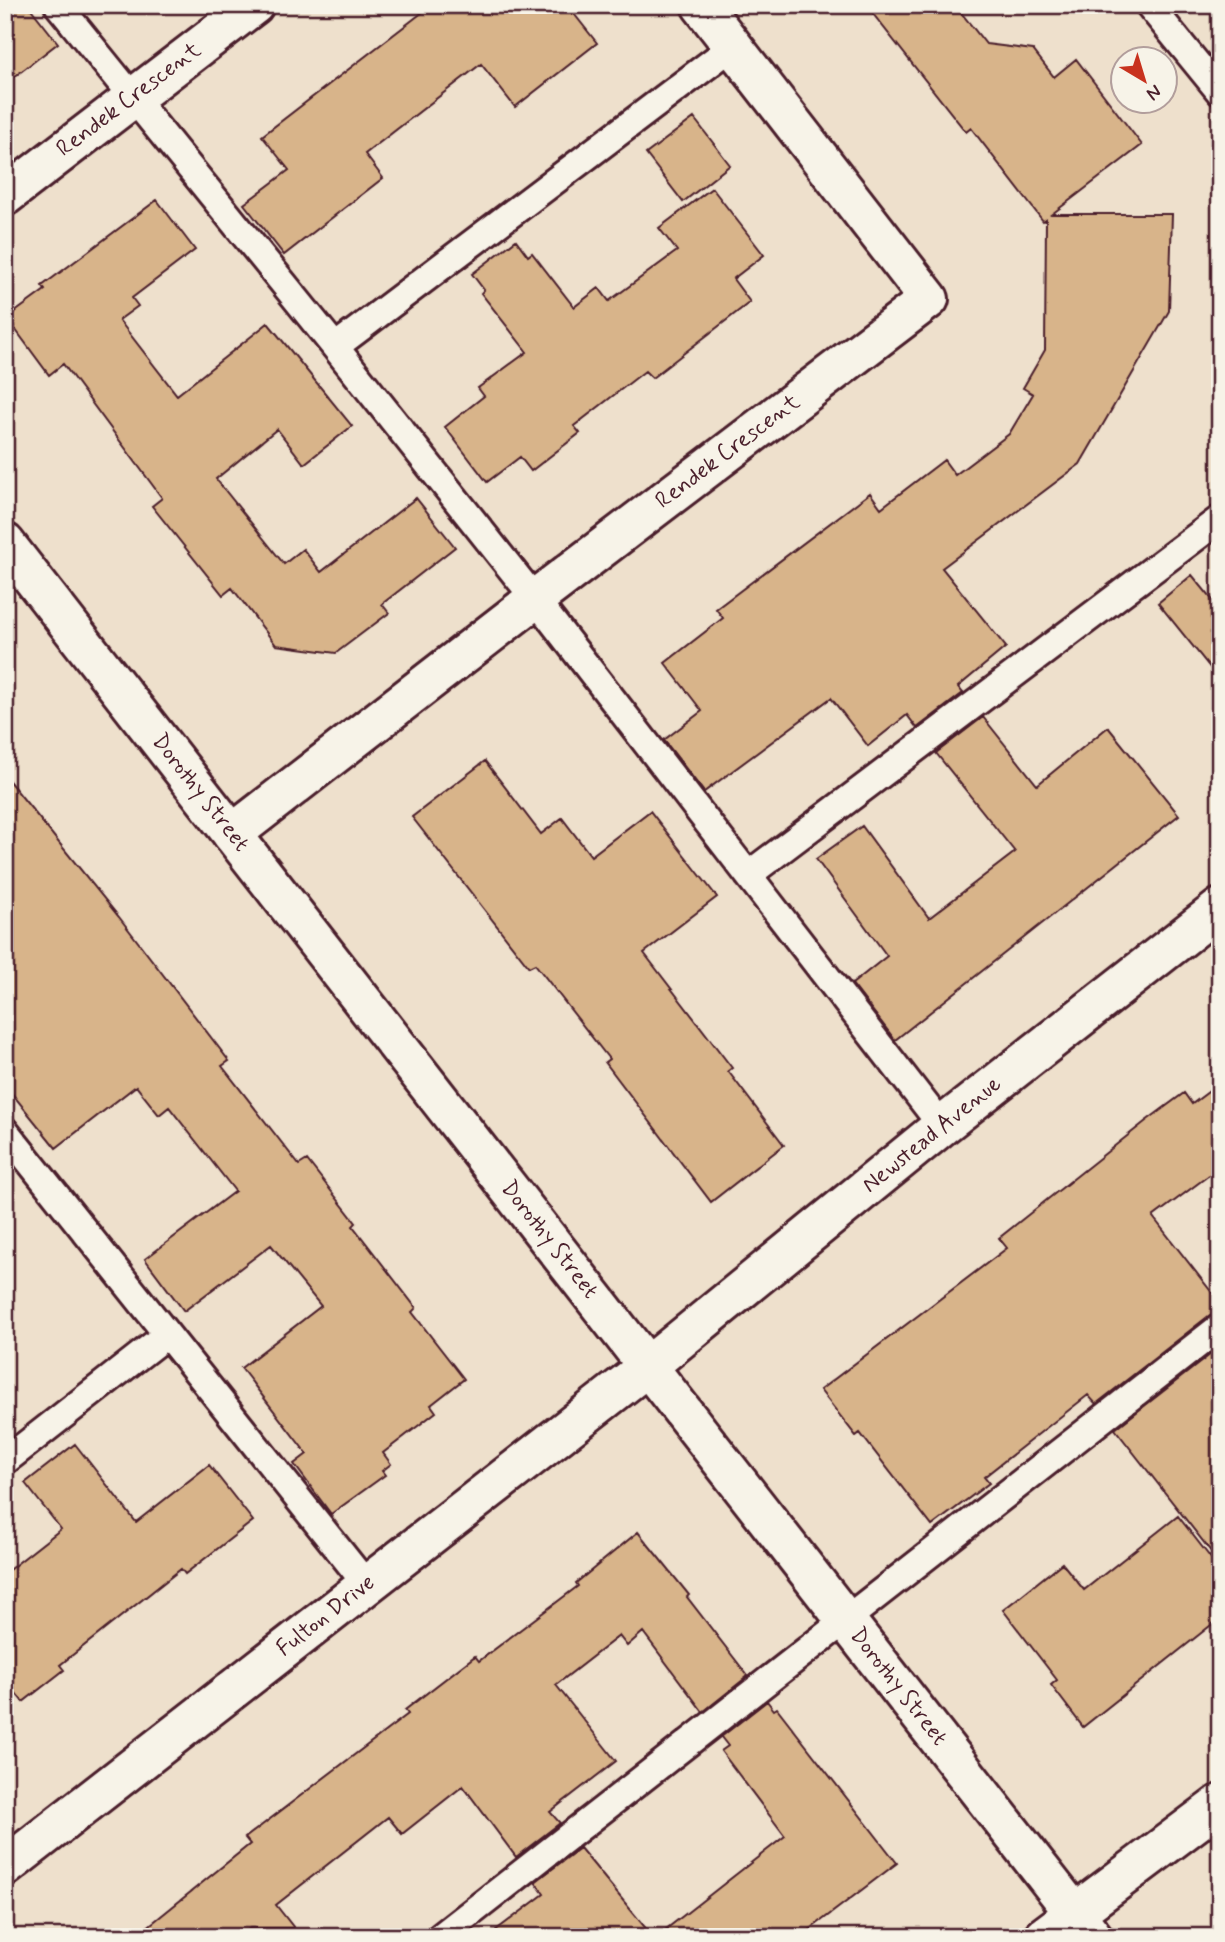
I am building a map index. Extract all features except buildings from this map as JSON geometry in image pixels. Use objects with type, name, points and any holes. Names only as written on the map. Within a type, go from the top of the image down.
[{"type":"street","name":"Rendek Crescent","points":[[5,196],[254,5]]},
{"type":"street","name":"Rendek Crescent","points":[[232,834],[929,299],[701,5]]},
{"type":"street","name":"Dorothy Street","points":[[5,543],[1084,1925]]},
{"type":"street","name":"Newstead Avenue","points":[[648,1366],[942,1126],[1220,908]]},
{"type":"street","name":"Fulton Drive","points":[[5,1867],[648,1366]]},
{"type":"street","points":[[1043,1937],[1084,1925],[1220,1804]]},
{"type":"lane","points":[[58,5],[130,98],[335,346],[535,599],[942,1126]]},
{"type":"lane","points":[[1149,5],[1220,92]]},
{"type":"lane","points":[[335,346],[733,46]]},
{"type":"lane","points":[[748,875],[1220,519]]},
{"type":"lane","points":[[5,1131],[366,1584]]},
{"type":"lane","points":[[440,1937],[1220,1327]]},
{"type":"lane","points":[[5,1461],[166,1335]]}]
